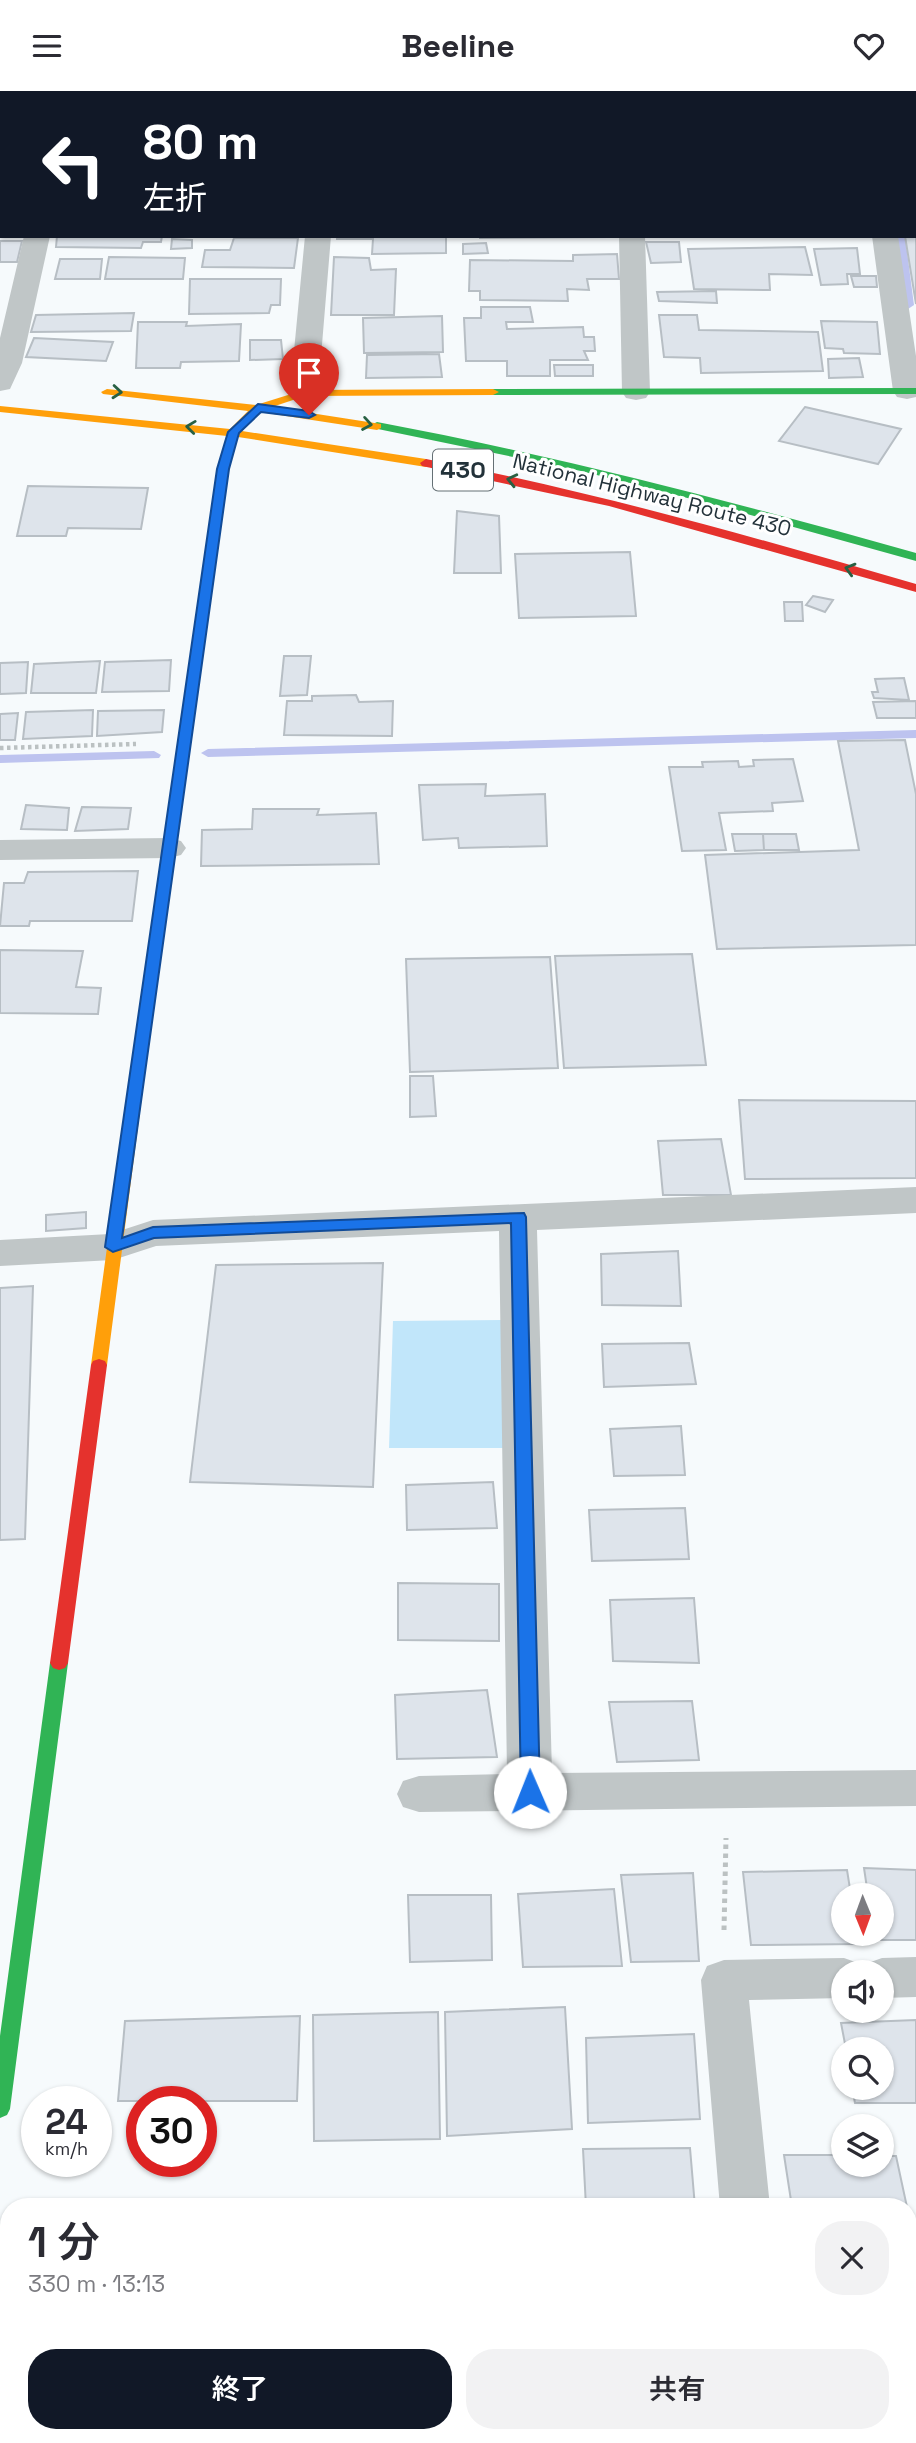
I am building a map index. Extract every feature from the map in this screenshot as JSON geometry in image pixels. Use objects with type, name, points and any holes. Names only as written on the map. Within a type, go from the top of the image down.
[{"type":"main road","name":"National Highway Route 430","points":[[85,390],[258,408],[374,425],[518,452],[625,478],[916,557]]},
{"type":"main road","points":[[0,2109],[113,1247],[183,743],[223,469],[234,432],[258,408],[304,393],[912,391]]},
{"type":"main road","name":"National Highway Route 430","points":[[0,409],[234,432],[500,477],[736,537],[916,588]]},
{"type":"street","points":[[4,384],[37,238]]},
{"type":"street","points":[[304,393],[318,238]]},
{"type":"street","points":[[632,238],[636,392]]},
{"type":"street","points":[[884,238],[912,391]]},
{"type":"street","points":[[0,850],[169,848]]},
{"type":"street","points":[[0,1253],[113,1247],[153,1233],[916,1201]]},
{"type":"street","points":[[518,1217],[530,1792]]},
{"type":"street","points":[[419,1794],[916,1788]]},
{"type":"street","points":[[894,1978],[916,1977]]},
{"type":"street","points":[[744,2198],[724,1980],[831,1978]]},
{"type":"path","points":[[0,748],[183,743]]},
{"type":"path","points":[[724,1980],[726,1828]]},
{"type":"shaded area","points":[[502,1320],[505,1448],[389,1448],[393,1321]]},
{"type":"building","points":[[57,238],[162,238],[161,242],[143,242],[141,248],[56,247]]},
{"type":"building","points":[[234,238],[298,238],[294,268],[202,267],[205,250],[230,250]]},
{"type":"building","points":[[446,238],[446,253],[372,254],[373,239],[337,239]]},
{"type":"building","points":[[905,238],[916,238],[916,304]]},
{"type":"building","points":[[172,239],[192,240],[192,248],[171,249]]},
{"type":"building","points":[[0,241],[22,241],[17,262],[0,262]]},
{"type":"building","points":[[646,242],[679,242],[681,262],[651,263]]},
{"type":"building","points":[[486,243],[488,253],[463,254],[463,244]]},
{"type":"building","points":[[805,247],[812,275],[769,274],[770,290],[694,289],[688,249]]},
{"type":"building","points":[[857,248],[860,274],[847,274],[848,284],[821,285],[814,249]]},
{"type":"building","points":[[617,254],[619,279],[587,279],[589,290],[567,289],[568,301],[480,300],[480,291],[469,291],[470,260],[573,261],[573,255]]},
{"type":"building","points":[[109,257],[185,258],[183,279],[105,279]]},
{"type":"building","points":[[334,257],[369,258],[371,270],[396,269],[394,315],[331,315]]},
{"type":"building","points":[[60,259],[102,259],[100,279],[55,279]]},
{"type":"building","points":[[851,276],[876,276],[877,287],[854,287]]},
{"type":"building","points":[[190,279],[281,279],[280,305],[271,305],[269,313],[189,314]]},
{"type":"building","points":[[716,291],[717,303],[659,301],[657,292]]},
{"type":"building","points":[[481,307],[530,307],[533,322],[506,322],[507,329],[583,327],[584,337],[594,337],[595,351],[584,351],[588,360],[550,360],[550,376],[507,376],[507,361],[466,361],[464,318],[481,318]]},
{"type":"building","points":[[134,313],[131,331],[31,332],[36,315]]},
{"type":"building","points":[[659,315],[697,315],[699,330],[818,332],[823,371],[701,373],[700,358],[664,357]]},
{"type":"building","points":[[442,316],[443,352],[364,353],[363,318]]},
{"type":"building","points":[[821,321],[877,322],[880,354],[844,353],[843,349],[825,348]]},
{"type":"building","points":[[138,322],[187,322],[186,326],[241,324],[239,361],[181,362],[180,368],[136,368]]},
{"type":"building","points":[[34,338],[113,342],[106,361],[26,357]]},
{"type":"building","points":[[250,340],[281,340],[283,359],[250,360]]},
{"type":"building","points":[[439,354],[442,377],[366,378],[367,355]]},
{"type":"building","points":[[859,358],[863,377],[829,378],[828,359]]},
{"type":"building","points":[[554,365],[593,365],[593,376],[555,376]]},
{"type":"building","points":[[805,407],[901,429],[878,464],[779,441]]},
{"type":"building","points":[[28,486],[148,488],[141,529],[68,528],[66,536],[17,536]]},
{"type":"building","points":[[457,511],[499,516],[501,573],[454,573]]},
{"type":"building","points":[[630,552],[636,616],[519,618],[515,554]]},
{"type":"building","points":[[813,596],[833,600],[825,612],[806,605]]},
{"type":"building","points":[[784,602],[802,602],[803,621],[785,621]]},
{"type":"building","points":[[284,656],[311,656],[307,695],[280,696]]},
{"type":"building","points":[[171,660],[169,691],[102,692],[105,662]]},
{"type":"building","points":[[100,661],[96,693],[31,693],[34,664]]},
{"type":"building","points":[[28,662],[26,693],[0,694],[0,663]]},
{"type":"building","points":[[904,678],[909,700],[874,698],[872,692],[878,692],[875,679]]},
{"type":"building","points":[[356,695],[359,702],[393,701],[392,736],[284,735],[287,701],[312,701],[312,696]]},
{"type":"building","points":[[916,701],[916,718],[877,718],[873,702]]},
{"type":"building","points":[[93,710],[92,736],[23,739],[26,712]]},
{"type":"building","points":[[164,710],[162,732],[97,736],[98,711]]},
{"type":"building","points":[[18,713],[15,740],[0,740],[0,714]]},
{"type":"building","points":[[905,740],[916,794],[916,945],[717,949],[705,855],[859,850],[838,741]]},
{"type":"building","points":[[793,759],[803,801],[772,803],[773,811],[719,813],[726,850],[682,851],[669,767],[703,767],[702,762],[738,761],[739,767],[754,766],[753,760]]},
{"type":"building","points":[[486,784],[485,796],[545,794],[547,846],[459,848],[458,838],[423,840],[419,785]]},
{"type":"building","points":[[26,805],[69,808],[67,830],[21,829]]},
{"type":"building","points":[[82,807],[131,808],[128,829],[75,831]]},
{"type":"building","points":[[253,809],[319,809],[317,815],[376,813],[379,864],[201,866],[202,830],[252,829]]},
{"type":"building","points":[[732,834],[763,834],[764,850],[735,851]]},
{"type":"building","points":[[763,834],[796,834],[799,850],[764,850]]},
{"type":"building","points":[[138,871],[132,921],[30,921],[29,926],[0,926],[4,883],[24,883],[28,872]]},
{"type":"building","points":[[0,950],[83,951],[76,987],[101,988],[98,1014],[0,1013]]},
{"type":"building","points":[[692,954],[706,1065],[564,1068],[555,956]]},
{"type":"building","points":[[550,957],[558,1068],[410,1072],[406,959]]},
{"type":"building","points":[[410,1076],[433,1076],[436,1116],[410,1117]]},
{"type":"building","points":[[739,1100],[916,1101],[916,1178],[745,1179]]},
{"type":"building","points":[[721,1139],[731,1195],[663,1195],[658,1141]]},
{"type":"building","points":[[86,1212],[86,1228],[46,1231],[46,1215]]},
{"type":"building","points":[[678,1251],[681,1306],[602,1305],[601,1254]]},
{"type":"building","points":[[383,1263],[373,1487],[190,1482],[216,1265]]},
{"type":"building","points":[[33,1286],[25,1539],[0,1540],[0,1288]]},
{"type":"building","points":[[689,1343],[696,1384],[604,1387],[602,1344]]},
{"type":"building","points":[[681,1426],[685,1475],[614,1476],[610,1429]]},
{"type":"building","points":[[493,1482],[497,1528],[407,1530],[406,1485]]},
{"type":"building","points":[[685,1508],[689,1559],[592,1561],[589,1510]]},
{"type":"building","points":[[398,1583],[499,1584],[499,1641],[398,1640]]},
{"type":"building","points":[[694,1598],[699,1663],[613,1661],[610,1600]]},
{"type":"building","points":[[487,1690],[497,1757],[397,1759],[395,1695]]},
{"type":"building","points":[[692,1701],[699,1760],[617,1762],[609,1702]]},
{"type":"building","points":[[864,1868],[916,1870],[916,1940],[894,1940],[894,1883],[866,1883]]},
{"type":"building","points":[[847,1870],[849,1883],[831,1883],[831,1944],[751,1945],[743,1872]]},
{"type":"building","points":[[693,1873],[699,1961],[631,1962],[621,1875]]},
{"type":"building","points":[[614,1889],[622,1966],[523,1967],[518,1894]]},
{"type":"building","points":[[408,1895],[491,1895],[492,1960],[410,1962]]},
{"type":"building","points":[[565,2007],[572,2129],[447,2136],[445,2012]]},
{"type":"building","points":[[438,2012],[440,2139],[314,2141],[313,2015]]},
{"type":"building","points":[[300,2016],[297,2101],[217,2101],[217,2086],[126,2086],[126,2101],[118,2101],[125,2021]]},
{"type":"building","points":[[916,2020],[916,2103],[855,2103],[854,2100],[894,2100],[894,2037],[844,2037],[841,2023],[894,2023],[894,2021]]},
{"type":"building","points":[[694,2034],[700,2119],[588,2123],[586,2038]]},
{"type":"building","points":[[690,2148],[694,2198],[586,2198],[583,2149]]},
{"type":"building","points":[[784,2155],[831,2155],[831,2177],[894,2177],[896,2156],[905,2198],[791,2198]]},
{"type":"waterway","points":[[899,238],[908,305]]},
{"type":"waterway","points":[[208,753],[916,734]]},
{"type":"waterway","points":[[0,759],[154,755]]},
{"type":"traffic: fast","points":[[493,392],[916,391]]},
{"type":"traffic: fast","points":[[377,426],[581,468],[715,501],[916,557]]},
{"type":"traffic: fast","points":[[0,2109],[59,1663]]},
{"type":"traffic: slow","points":[[107,392],[261,409],[377,426]]},
{"type":"traffic: slow","points":[[196,657],[223,469],[234,432],[258,408],[304,393],[493,392]]},
{"type":"traffic: slow","points":[[0,409],[250,435],[426,463]]},
{"type":"traffic: slow","points":[[99,1365],[145,1020]]},
{"type":"traffic: jam","points":[[426,463],[612,503],[916,588]]},
{"type":"traffic: jam","points":[[145,1020],[196,657]]},
{"type":"traffic: jam","points":[[59,1663],[99,1365]]},
{"type":"route","points":[[309,415],[258,408],[234,432],[223,469],[113,1247],[153,1233],[518,1217],[530,1792]]}]
